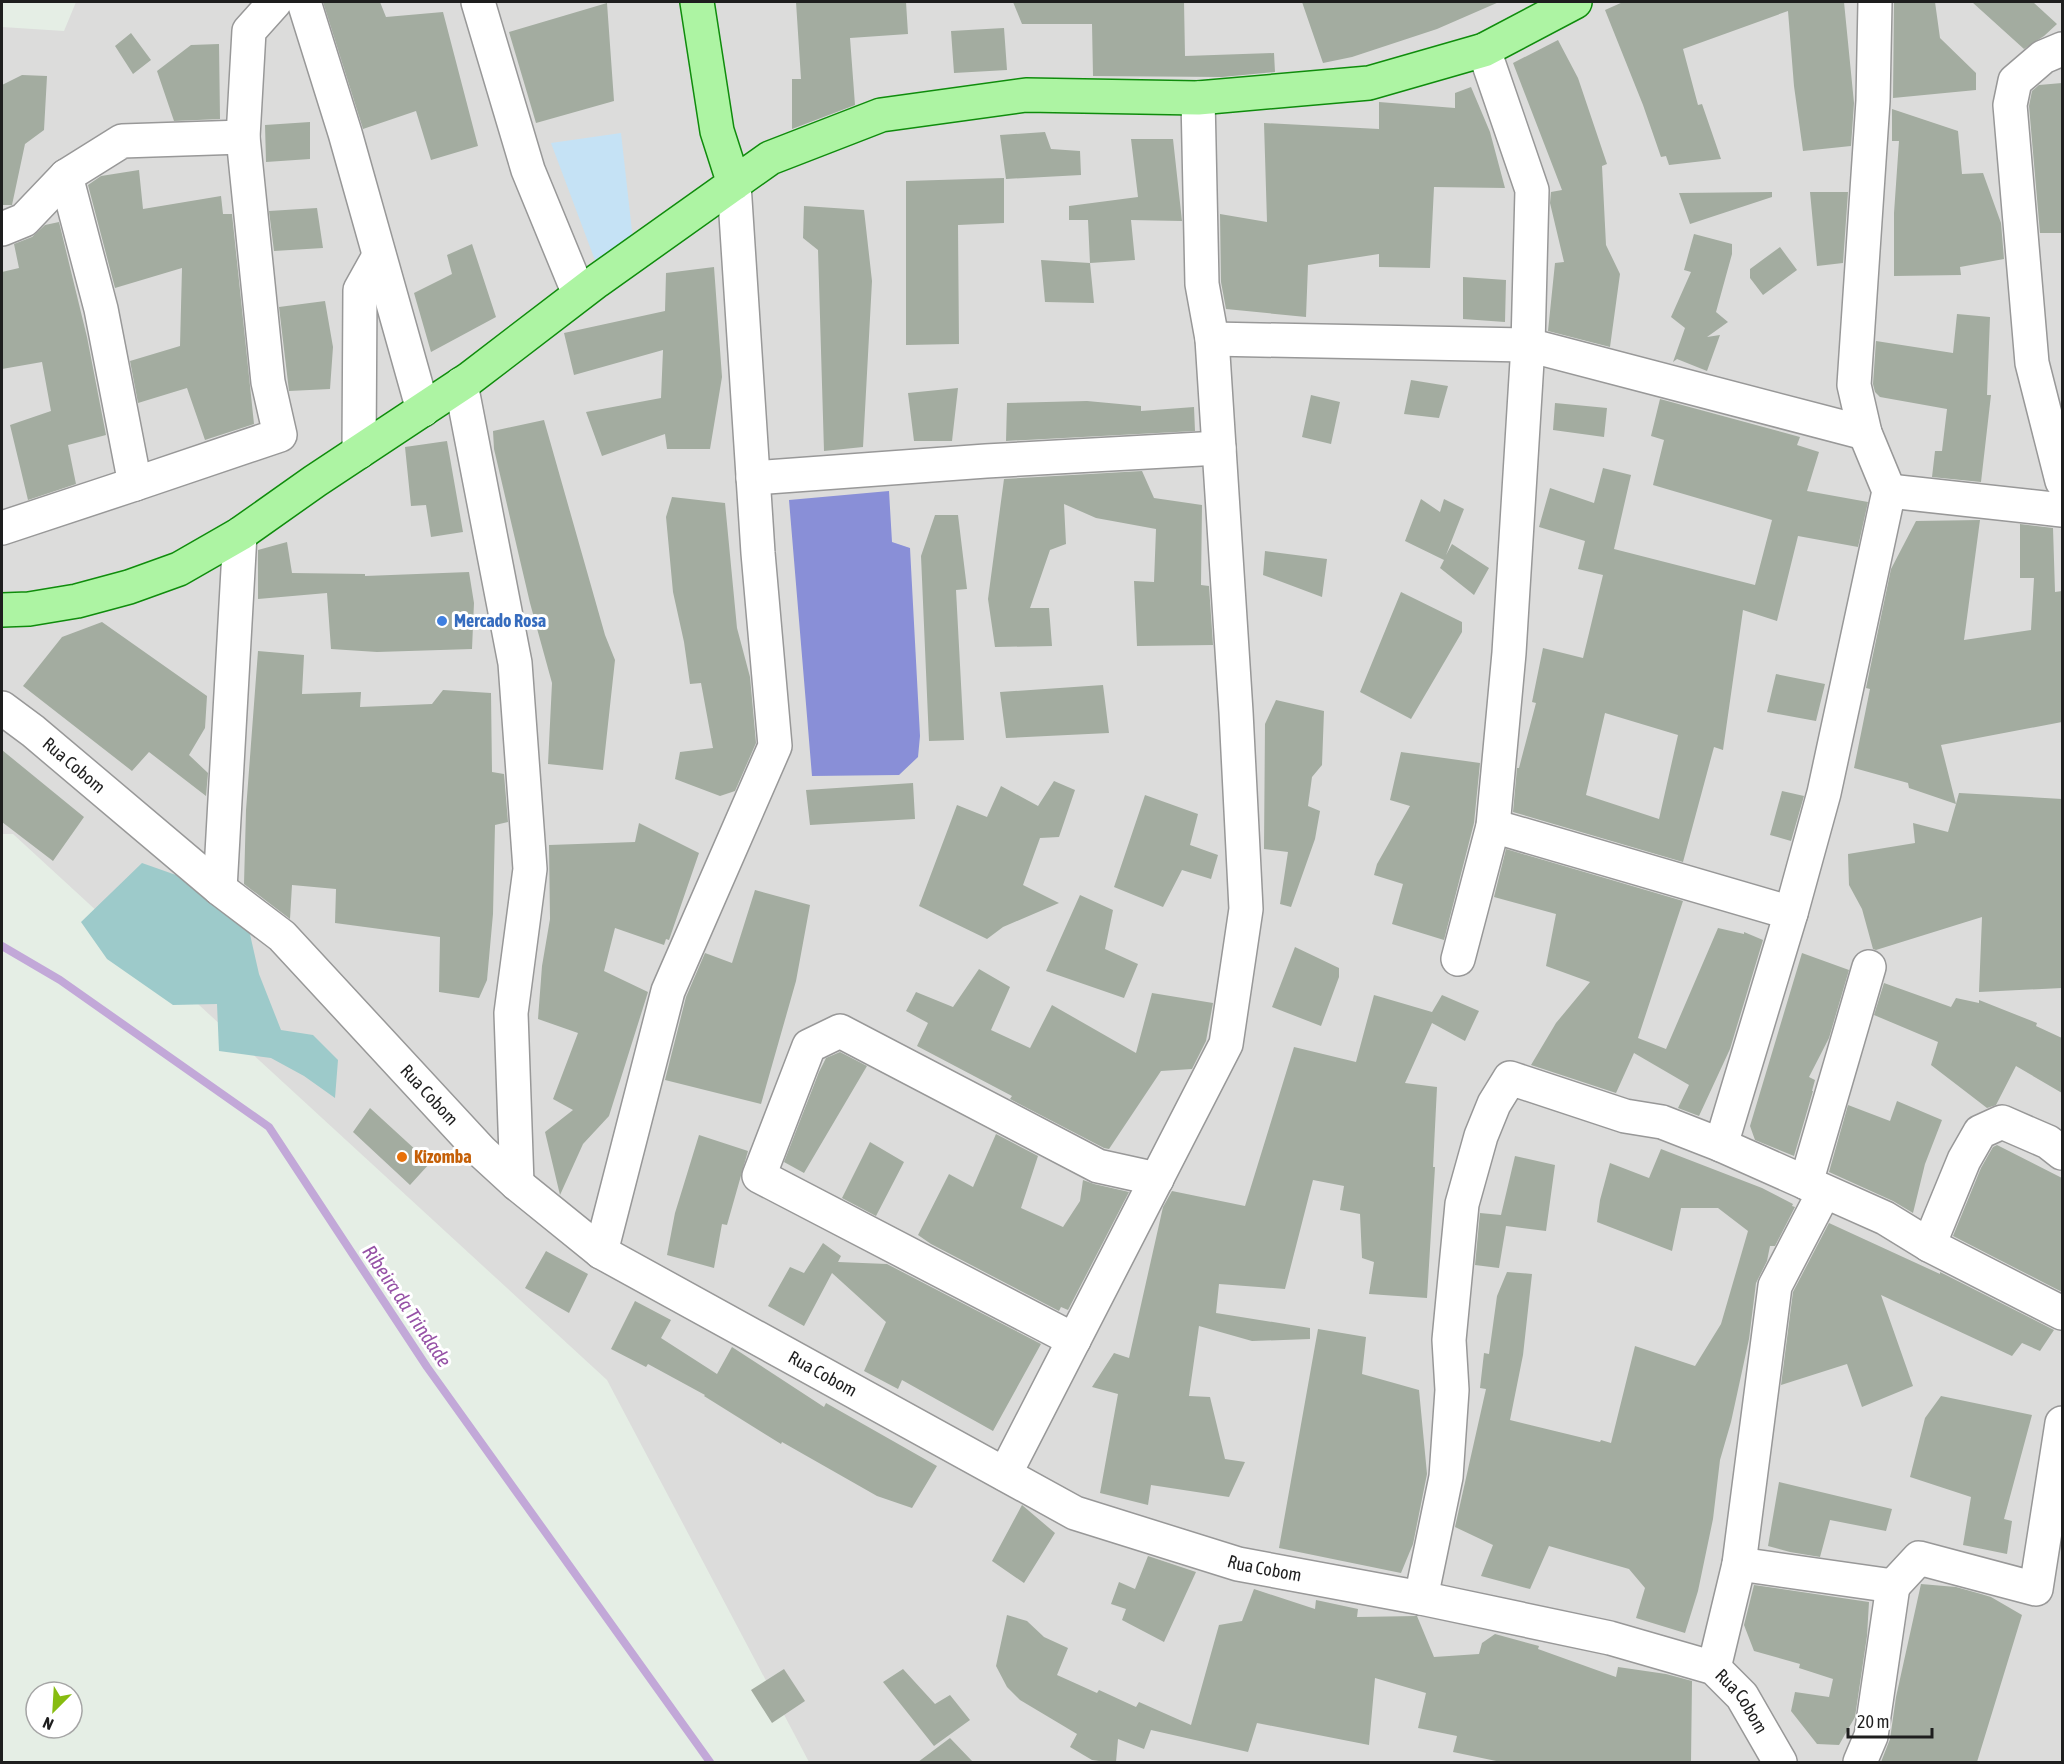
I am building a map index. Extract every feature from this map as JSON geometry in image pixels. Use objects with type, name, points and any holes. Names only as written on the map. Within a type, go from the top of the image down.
[{"type":"main road","points":[[697,2],[717,131],[734,184]]},
{"type":"main road","points":[[2,610],[29,609],[77,601],[129,587],[179,568],[240,534],[461,384],[579,294],[770,158],[881,115],[1026,95],[1198,98],[1369,82],[1484,50],[1575,2]]},
{"type":"street","points":[[2,528],[280,435],[268,382],[243,137],[249,31],[275,2]]},
{"type":"street","points":[[304,2],[345,133],[423,410]]},
{"type":"street","points":[[478,2],[528,170],[579,294]]},
{"type":"street","points":[[1721,1145],[1791,913],[1824,793],[1889,490],[1865,433],[1854,385],[1873,101],[1875,2]]},
{"type":"street","points":[[2062,49],[2043,57],[2015,81],[2010,105],[2032,363],[2062,481]]},
{"type":"street","points":[[1458,959],[1493,826],[1509,653],[1528,345],[1532,190],[1484,50]]},
{"type":"street","points":[[1005,1474],[1226,1044],[1246,909],[1212,339],[1202,284],[1198,98]]},
{"type":"street","points":[[2,229],[24,220],[66,176],[122,141],[243,137]]},
{"type":"street","points":[[66,176],[101,309],[135,484]]},
{"type":"street","points":[[601,1252],[669,991],[775,746],[758,553],[734,184]]},
{"type":"street","points":[[359,452],[360,290],[379,256]]},
{"type":"street","points":[[1212,339],[1528,345],[1865,433]]},
{"type":"street","points":[[461,384],[515,663],[530,869],[511,1013],[517,1184]]},
{"type":"street","points":[[753,478],[986,460],[1219,448]]},
{"type":"street","points":[[1889,490],[2062,510]]},
{"type":"street","points":[[220,889],[240,534]]},
{"type":"street","name":"Rua Cobom","points":[[2,708],[33,731],[220,889],[282,936],[481,1152],[601,1252],[1075,1513],[1238,1564],[1421,1598],[1610,1638],[1714,1668],[1742,1696],[1780,1762]]},
{"type":"street","points":[[1493,826],[1791,913]]},
{"type":"street","points":[[1714,1668],[1739,1564],[1775,1286],[1815,1187],[1869,967]]},
{"type":"street","points":[[1074,1340],[759,1176],[809,1046],[840,1032],[1098,1166],[1157,1179]]},
{"type":"street","points":[[1421,1598],[1446,1477],[1452,1390],[1449,1340],[1462,1203],[1481,1136],[1494,1104],[1510,1078],[1625,1116],[1662,1122],[1721,1145],[1886,1218],[1929,1245],[2062,1312]]},
{"type":"street","points":[[1929,1245],[1964,1160],[1980,1132],[2002,1122],[2048,1142],[2062,1153]]},
{"type":"street","points":[[1860,1762],[1871,1736],[1893,1586],[1919,1558],[2036,1589],[2062,1423]]},
{"type":"street","points":[[1739,1564],[1893,1586]]},
{"type":"shaded area","points":[[76,2],[2062,2],[2062,1762],[809,1762],[607,1380],[13,834],[2,834],[2,27],[64,31]]},
{"type":"shaded area","points":[[621,133],[633,240],[596,263],[551,143]]},
{"type":"shaded area","points":[[889,491],[892,542],[910,548],[920,736],[918,757],[899,775],[812,776],[789,500]]},
{"type":"shaded area","points":[[142,863],[176,875],[249,930],[259,974],[281,1030],[313,1035],[338,1060],[335,1098],[304,1076],[271,1058],[219,1051],[217,1004],[173,1005],[107,959],[81,922]]},
{"type":"building","points":[[323,2],[380,2],[386,17],[443,12],[478,146],[431,160],[416,111],[363,129]]},
{"type":"building","points":[[796,2],[906,2],[908,34],[850,38],[855,105],[792,129],[792,79],[801,79]]},
{"type":"building","points":[[1013,2],[1184,2],[1185,56],[1274,53],[1275,72],[1222,77],[1093,76],[1092,24],[1022,24]]},
{"type":"building","points":[[1302,2],[1499,2],[1437,29],[1352,57],[1323,63]]},
{"type":"building","points":[[1623,2],[1844,2],[1854,103],[1851,146],[1803,151],[1794,86],[1788,11],[1683,49],[1698,105],[1702,104],[1721,159],[1669,165],[1666,156],[1661,157],[1605,10]]},
{"type":"building","points":[[1894,2],[1935,2],[1940,38],[1976,73],[1976,90],[1893,98]]},
{"type":"building","points":[[1972,2],[2033,2],[2057,24],[2024,49]]},
{"type":"building","points":[[607,3],[614,101],[536,123],[509,32]]},
{"type":"building","points":[[1004,28],[1007,70],[954,73],[951,31]]},
{"type":"building","points":[[131,33],[151,60],[133,74],[115,46]]},
{"type":"building","points":[[1558,40],[1578,78],[1607,164],[1602,166],[1606,245],[1620,274],[1610,347],[1548,331],[1555,263],[1564,262],[1550,203],[1551,192],[1562,190],[1513,63]]},
{"type":"building","points":[[219,44],[220,119],[174,121],[157,71],[191,45]]},
{"type":"building","points":[[22,75],[47,76],[44,130],[25,144],[12,205],[2,205],[2,85]]},
{"type":"building","points":[[2062,83],[2062,233],[2040,233],[2029,106],[2032,91],[2039,85]]},
{"type":"building","points":[[1471,87],[1490,132],[1505,188],[1434,187],[1430,268],[1379,267],[1379,254],[1308,265],[1306,317],[1226,309],[1221,282],[1220,214],[1267,222],[1264,123],[1379,129],[1379,102],[1455,108],[1455,93]]},
{"type":"building","points":[[1892,109],[1958,131],[1962,174],[1983,173],[2001,223],[2004,259],[1960,267],[1961,275],[1894,276],[1894,213],[1899,141],[1892,141]]},
{"type":"building","points":[[310,122],[310,159],[266,162],[265,125]]},
{"type":"building","points":[[1045,132],[1051,149],[1080,151],[1081,175],[1006,179],[1000,135]]},
{"type":"building","points":[[1131,139],[1173,139],[1182,221],[1131,220],[1135,260],[1090,263],[1088,220],[1069,220],[1069,206],[1138,197]]},
{"type":"building","points":[[139,170],[143,209],[221,196],[223,214],[232,214],[254,424],[205,440],[187,388],[138,403],[130,361],[180,346],[182,268],[115,288],[88,185],[101,176]]},
{"type":"building","points":[[1004,178],[1004,223],[958,225],[959,344],[906,345],[906,181]]},
{"type":"building","points":[[1772,192],[1772,197],[1690,224],[1679,193]]},
{"type":"building","points":[[1810,192],[1848,192],[1843,263],[1817,266]]},
{"type":"building","points":[[804,206],[864,210],[872,281],[863,447],[824,451],[818,250],[803,238]]},
{"type":"building","points":[[317,208],[323,248],[274,251],[269,211]]},
{"type":"building","points":[[59,222],[87,337],[106,435],[68,445],[76,484],[28,500],[10,425],[51,411],[42,362],[2,369],[2,272],[19,268],[14,244],[32,237],[45,225]]},
{"type":"building","points":[[1694,234],[1732,244],[1732,254],[1716,312],[1728,322],[1707,337],[1720,335],[1707,371],[1677,359],[1673,362],[1685,328],[1671,317],[1691,272],[1684,270]]},
{"type":"building","points":[[472,244],[496,317],[431,352],[414,293],[452,274],[447,255]]},
{"type":"building","points":[[1780,247],[1797,270],[1763,295],[1750,278],[1750,269]]},
{"type":"building","points":[[1041,260],[1090,263],[1094,303],[1045,302]]},
{"type":"building","points":[[714,267],[722,377],[710,449],[667,449],[665,434],[602,456],[586,412],[661,398],[663,350],[574,375],[564,333],[665,311],[666,273]]},
{"type":"building","points":[[1463,277],[1506,280],[1505,322],[1463,319]]},
{"type":"building","points":[[325,301],[333,347],[330,389],[289,391],[279,307]]},
{"type":"building","points":[[1957,314],[1990,317],[1987,395],[1991,395],[1981,482],[1932,477],[1935,451],[1942,451],[1947,409],[1880,397],[1875,392],[1873,384],[1876,341],[1953,353]]},
{"type":"building","points":[[1411,380],[1448,386],[1439,418],[1404,414]]},
{"type":"building","points":[[958,388],[952,441],[914,441],[908,393]]},
{"type":"building","points":[[1311,395],[1340,402],[1331,444],[1302,437]]},
{"type":"building","points":[[1660,399],[1800,437],[1797,445],[1819,452],[1807,491],[1868,502],[1858,547],[1798,536],[1777,621],[1743,610],[1723,750],[1714,747],[1683,862],[1513,812],[1517,768],[1519,768],[1536,703],[1532,702],[1543,648],[1583,658],[1603,575],[1578,569],[1585,541],[1539,527],[1550,488],[1594,503],[1603,468],[1631,475],[1614,549],[1755,585],[1772,520],[1653,485],[1664,440],[1651,436]],"holes":[[[1605,713],[1678,735],[1659,819],[1586,795]]]},
{"type":"building","points":[[1087,401],[1141,406],[1141,411],[1194,407],[1195,431],[1006,441],[1007,403]]},
{"type":"building","points":[[1555,403],[1607,408],[1604,437],[1553,430]]},
{"type":"building","points":[[544,420],[605,635],[615,660],[603,770],[548,764],[552,683],[530,603],[494,449],[493,431]]},
{"type":"building","points":[[447,441],[463,532],[431,537],[426,505],[411,506],[405,447]]},
{"type":"building","points":[[1142,471],[1154,498],[1202,505],[1201,585],[1209,586],[1213,645],[1137,646],[1134,581],[1154,582],[1156,529],[1096,518],[1064,504],[1066,544],[1050,550],[1030,608],[1049,608],[1052,646],[995,647],[988,599],[1004,479]]},
{"type":"building","points":[[672,497],[725,503],[737,628],[750,677],[756,743],[735,791],[720,796],[675,779],[680,752],[713,748],[701,683],[690,684],[673,592],[666,517]]},
{"type":"building","points":[[1421,499],[1440,512],[1444,499],[1464,509],[1446,555],[1452,544],[1489,568],[1474,595],[1440,568],[1444,560],[1405,541]]},
{"type":"building","points":[[935,515],[958,515],[967,589],[956,590],[964,740],[929,741],[921,556]]},
{"type":"building","points":[[1980,520],[1964,640],[2031,630],[2034,578],[2020,578],[2020,524],[2053,528],[2055,592],[2062,591],[2062,722],[1941,745],[1956,804],[1909,788],[1908,783],[1854,768],[1870,689],[1866,688],[1891,569],[1916,521]]},
{"type":"building","points":[[287,542],[292,573],[365,574],[365,576],[469,572],[474,603],[472,649],[377,652],[331,649],[327,593],[258,599],[258,550]]},
{"type":"building","points":[[1265,551],[1327,559],[1322,597],[1263,575]]},
{"type":"building","points":[[1401,592],[1462,622],[1462,632],[1411,719],[1360,692]]},
{"type":"building","points":[[102,622],[207,696],[205,728],[189,755],[208,773],[206,796],[149,752],[132,771],[23,686],[62,637]]},
{"type":"building","points":[[258,651],[304,655],[302,694],[361,692],[360,707],[432,704],[443,690],[491,693],[492,772],[504,774],[508,822],[495,825],[493,914],[487,980],[479,998],[439,992],[440,937],[335,923],[336,889],[292,885],[290,919],[244,884],[246,810]]},
{"type":"building","points":[[1776,674],[1825,684],[1816,721],[1767,712]]},
{"type":"building","points":[[1103,685],[1109,733],[1006,738],[1000,692]]},
{"type":"building","points":[[1276,700],[1324,711],[1322,765],[1312,777],[1308,806],[1320,811],[1315,839],[1291,907],[1280,904],[1288,852],[1264,849],[1265,724]]},
{"type":"building","points":[[2,750],[84,817],[53,861],[2,822]]},
{"type":"building","points":[[1401,752],[1480,763],[1474,823],[1444,940],[1392,924],[1403,884],[1374,875],[1377,864],[1410,806],[1390,800]]},
{"type":"building","points":[[1054,781],[1075,790],[1059,837],[1040,838],[1023,885],[1059,903],[1003,927],[987,939],[919,906],[957,805],[987,817],[1001,786],[1038,806]]},
{"type":"building","points":[[913,783],[915,819],[810,825],[806,790]]},
{"type":"building","points":[[1782,791],[1804,796],[1791,841],[1770,835]]},
{"type":"building","points":[[1959,793],[2062,799],[2062,988],[1979,992],[1982,917],[1876,950],[1873,949],[1862,909],[1849,885],[1848,854],[1915,843],[1913,823],[1948,832]]},
{"type":"building","points":[[1145,795],[1198,814],[1190,845],[1218,855],[1211,879],[1182,870],[1163,907],[1114,887]]},
{"type":"building","points":[[639,823],[699,853],[669,940],[666,939],[664,945],[615,928],[604,971],[648,992],[609,1116],[583,1144],[560,1195],[545,1132],[573,1110],[553,1099],[578,1033],[538,1019],[542,966],[550,919],[549,845],[635,842]]},
{"type":"building","points":[[1506,849],[1683,901],[1638,1038],[1666,1049],[1718,928],[1744,934],[1744,932],[1763,940],[1730,1049],[1699,1116],[1678,1108],[1689,1085],[1634,1053],[1616,1093],[1531,1065],[1556,1023],[1590,982],[1546,966],[1556,914],[1494,897]]},
{"type":"building","points":[[755,890],[810,905],[796,981],[761,1104],[665,1080],[686,997],[705,953],[732,963]]},
{"type":"building","points":[[1080,895],[1113,910],[1105,949],[1138,964],[1124,998],[1046,971]]},
{"type":"building","points":[[1295,947],[1339,968],[1339,977],[1321,1026],[1272,1007]]},
{"type":"building","points":[[1802,953],[1849,970],[1829,1038],[1809,1077],[1815,1080],[1813,1091],[1794,1156],[1755,1140],[1750,1126]]},
{"type":"building","points":[[979,969],[1010,987],[991,1030],[1030,1048],[1052,1005],[1136,1053],[1152,993],[1213,1003],[1206,1041],[1192,1069],[1161,1071],[1109,1149],[1104,1148],[1010,1099],[1012,1096],[917,1046],[928,1023],[906,1011],[916,992],[953,1007]]},
{"type":"building","points":[[1884,983],[1951,1007],[1956,998],[1979,1003],[1979,1000],[2037,1023],[2036,1026],[2062,1038],[2062,1093],[2016,1066],[1996,1105],[1987,1108],[1931,1065],[1938,1042],[1874,1015]]},
{"type":"building","points":[[1374,995],[1432,1012],[1442,995],[1479,1011],[1465,1041],[1432,1023],[1405,1083],[1437,1087],[1427,1298],[1369,1294],[1374,1262],[1362,1258],[1360,1214],[1340,1210],[1344,1186],[1313,1180],[1285,1289],[1219,1284],[1216,1313],[1310,1328],[1310,1339],[1252,1341],[1199,1326],[1189,1396],[1210,1397],[1225,1459],[1245,1462],[1229,1497],[1151,1485],[1148,1505],[1100,1493],[1118,1394],[1092,1387],[1114,1353],[1129,1358],[1163,1207],[1172,1191],[1245,1206],[1294,1047],[1356,1062]]},
{"type":"building","points":[[840,1052],[867,1066],[804,1173],[784,1162],[826,1058]]},
{"type":"building","points":[[1897,1101],[1942,1120],[1925,1164],[1913,1213],[1893,1201],[1829,1172],[1848,1105],[1890,1121]]},
{"type":"building","points":[[370,1108],[430,1163],[410,1185],[353,1132]]},
{"type":"building","points":[[996,1134],[1038,1156],[1021,1208],[1063,1227],[1080,1201],[1083,1180],[1129,1192],[1068,1310],[1061,1307],[1059,1311],[918,1235],[949,1174],[973,1187]]},
{"type":"building","points":[[699,1135],[748,1151],[727,1225],[722,1224],[714,1268],[667,1255],[675,1213]]},
{"type":"building","points":[[870,1142],[904,1162],[876,1216],[842,1198]]},
{"type":"building","points":[[1997,1145],[2062,1178],[2062,1292],[1953,1236],[1981,1168],[1993,1147]]},
{"type":"building","points":[[1661,1149],[1762,1188],[1795,1207],[1775,1246],[1770,1246],[1767,1261],[1756,1283],[1749,1339],[1731,1422],[1720,1460],[1713,1519],[1698,1591],[1685,1633],[1636,1618],[1645,1588],[1629,1569],[1549,1546],[1530,1589],[1481,1576],[1493,1545],[1455,1527],[1486,1389],[1480,1388],[1484,1353],[1489,1354],[1497,1296],[1507,1272],[1532,1274],[1523,1355],[1510,1420],[1600,1442],[1601,1440],[1611,1443],[1635,1346],[1695,1366],[1721,1324],[1748,1231],[1718,1208],[1681,1208],[1672,1251],[1597,1222],[1600,1200],[1610,1163],[1649,1178]]},
{"type":"building","points":[[1515,1156],[1555,1165],[1546,1231],[1506,1226],[1499,1268],[1475,1265],[1480,1213],[1501,1215]]},
{"type":"building","points":[[1829,1223],[1940,1274],[1940,1272],[2054,1330],[2040,1351],[2022,1343],[2012,1356],[1881,1295],[1913,1386],[1862,1407],[1847,1364],[1781,1385],[1793,1292]]},
{"type":"building","points":[[823,1243],[841,1256],[838,1262],[887,1264],[1041,1344],[993,1431],[902,1380],[898,1389],[864,1371],[886,1322],[832,1273],[804,1326],[768,1306],[790,1267],[804,1273]]},
{"type":"building","points":[[546,1251],[588,1274],[569,1313],[525,1288]]},
{"type":"building","points":[[635,1301],[671,1320],[661,1338],[717,1374],[732,1347],[824,1407],[826,1403],[937,1466],[912,1508],[877,1496],[782,1442],[781,1444],[705,1395],[648,1364],[646,1367],[611,1349]]},
{"type":"building","points":[[1318,1329],[1366,1337],[1362,1374],[1419,1390],[1427,1474],[1413,1544],[1401,1573],[1279,1548]]},
{"type":"building","points":[[1941,1396],[2032,1415],[2004,1519],[2012,1521],[2007,1554],[1963,1545],[1971,1497],[1910,1477],[1925,1418]]},
{"type":"building","points":[[1779,1482],[1892,1509],[1886,1531],[1830,1520],[1820,1557],[1768,1546]]},
{"type":"building","points":[[1022,1505],[1055,1533],[1024,1583],[992,1561]]},
{"type":"building","points":[[1148,1556],[1196,1572],[1164,1642],[1122,1620],[1126,1609],[1111,1604],[1119,1582],[1135,1589]]},
{"type":"building","points":[[1921,1584],[1956,1587],[1991,1597],[2022,1615],[1977,1762],[1881,1762],[1890,1739],[1896,1697]]},
{"type":"building","points":[[1754,1585],[1869,1602],[1867,1636],[1855,1717],[1839,1745],[1817,1744],[1791,1711],[1795,1692],[1829,1697],[1833,1679],[1799,1668],[1800,1664],[1754,1651],[1744,1625]]},
{"type":"building","points":[[1254,1589],[1315,1609],[1316,1600],[1358,1609],[1357,1617],[1417,1616],[1434,1657],[1479,1654],[1482,1643],[1495,1634],[1539,1646],[1538,1649],[1616,1677],[1618,1667],[1666,1674],[1692,1681],[1691,1762],[1501,1762],[1453,1752],[1457,1736],[1418,1728],[1426,1693],[1375,1678],[1369,1745],[1257,1723],[1248,1752],[1151,1730],[1144,1749],[1118,1739],[1116,1762],[1106,1762],[1092,1760],[1070,1747],[1077,1734],[1020,1700],[1007,1687],[996,1666],[1007,1615],[1027,1621],[1044,1637],[1068,1648],[1057,1675],[1097,1693],[1099,1690],[1136,1707],[1139,1702],[1191,1725],[1219,1625],[1242,1621]]},
{"type":"building","points":[[784,1669],[805,1701],[772,1723],[751,1690]]},
{"type":"building","points":[[903,1669],[935,1704],[950,1695],[970,1720],[934,1746],[883,1682]]},
{"type":"building","points":[[950,1738],[973,1762],[918,1762]]},
{"type":"waterway","name":"Ribeira da Trindade","points":[[2,946],[60,980],[269,1127],[427,1367],[710,1762]]},
{"type":"place","name":"Mercado Rosa","points":[[442,621]]},
{"type":"place","name":"Kizomba","points":[[402,1157]]}]
